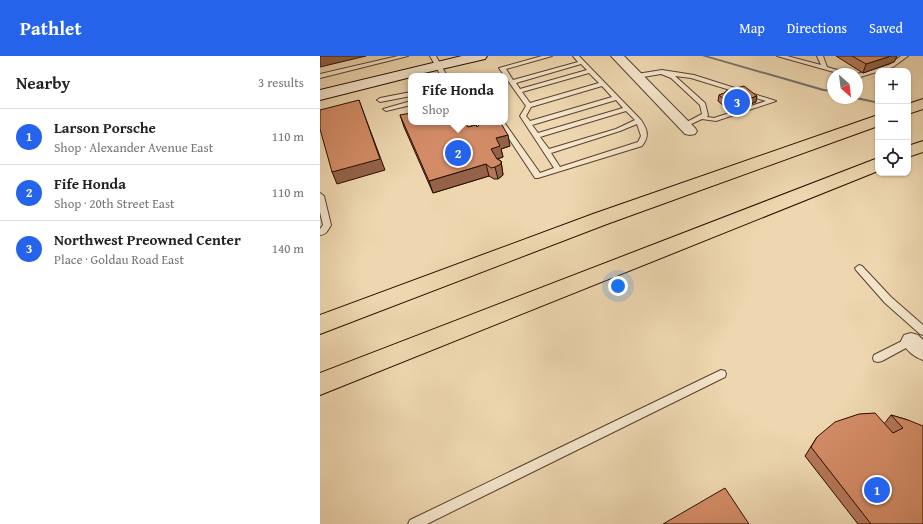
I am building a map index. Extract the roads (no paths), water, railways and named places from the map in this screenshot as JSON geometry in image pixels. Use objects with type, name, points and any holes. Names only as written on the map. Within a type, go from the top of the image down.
[{"type":"highway","points":[[911,108],[923,104]]},
{"type":"highway","points":[[320,325],[600,219],[875,121]]},
{"type":"highway","points":[[911,151],[923,146]]},
{"type":"highway","points":[[320,384],[875,165]]},
{"type":"main road","points":[[410,73],[472,57]]},
{"type":"main road","points":[[320,95],[408,74]]},
{"type":"street","points":[[616,56],[688,128]]},
{"type":"lane","points":[[320,76],[405,56]]},
{"type":"lane","points":[[506,73],[502,68],[549,56]]},
{"type":"lane","points":[[500,125],[538,176],[640,144],[644,139],[646,132],[639,121],[576,56]]},
{"type":"lane","points":[[780,56],[825,68]]},
{"type":"lane","points":[[820,56],[825,68]]},
{"type":"lane","points":[[895,56],[903,58]]},
{"type":"lane","points":[[863,74],[891,66],[903,58]]},
{"type":"lane","points":[[512,82],[582,62]]},
{"type":"lane","points":[[519,91],[591,71]]},
{"type":"lane","points":[[637,76],[662,72],[692,76],[773,101],[714,120],[700,117]]},
{"type":"lane","points":[[662,72],[673,77],[703,104],[705,115],[700,117],[688,128]]},
{"type":"lane","points":[[508,76],[529,106]]},
{"type":"lane","points":[[559,170],[523,116],[529,106],[603,84]]},
{"type":"lane","points":[[380,100],[408,95]]},
{"type":"lane","points":[[528,124],[617,98]]},
{"type":"lane","points":[[386,109],[408,104]]},
{"type":"lane","points":[[536,136],[627,109]]},
{"type":"lane","points":[[547,152],[618,130],[639,121]]},
{"type":"lane","points":[[468,125],[471,132],[487,127]]},
{"type":"lane","points":[[320,196],[327,224],[322,232],[320,232]]},
{"type":"lane","points":[[859,268],[888,300],[920,340],[878,358]]},
{"type":"lane","points":[[414,524],[721,374]]},
{"type":"waterway","points":[[704,56],[827,90]]},
{"type":"waterway","points":[[863,100],[875,102]]},
{"type":"place","name":"Northwest Preowned Center","points":[[737,102]]},
{"type":"place","name":"Fife Honda","points":[[458,153]]},
{"type":"place","name":"Larson Porsche","points":[[877,490]]}]
